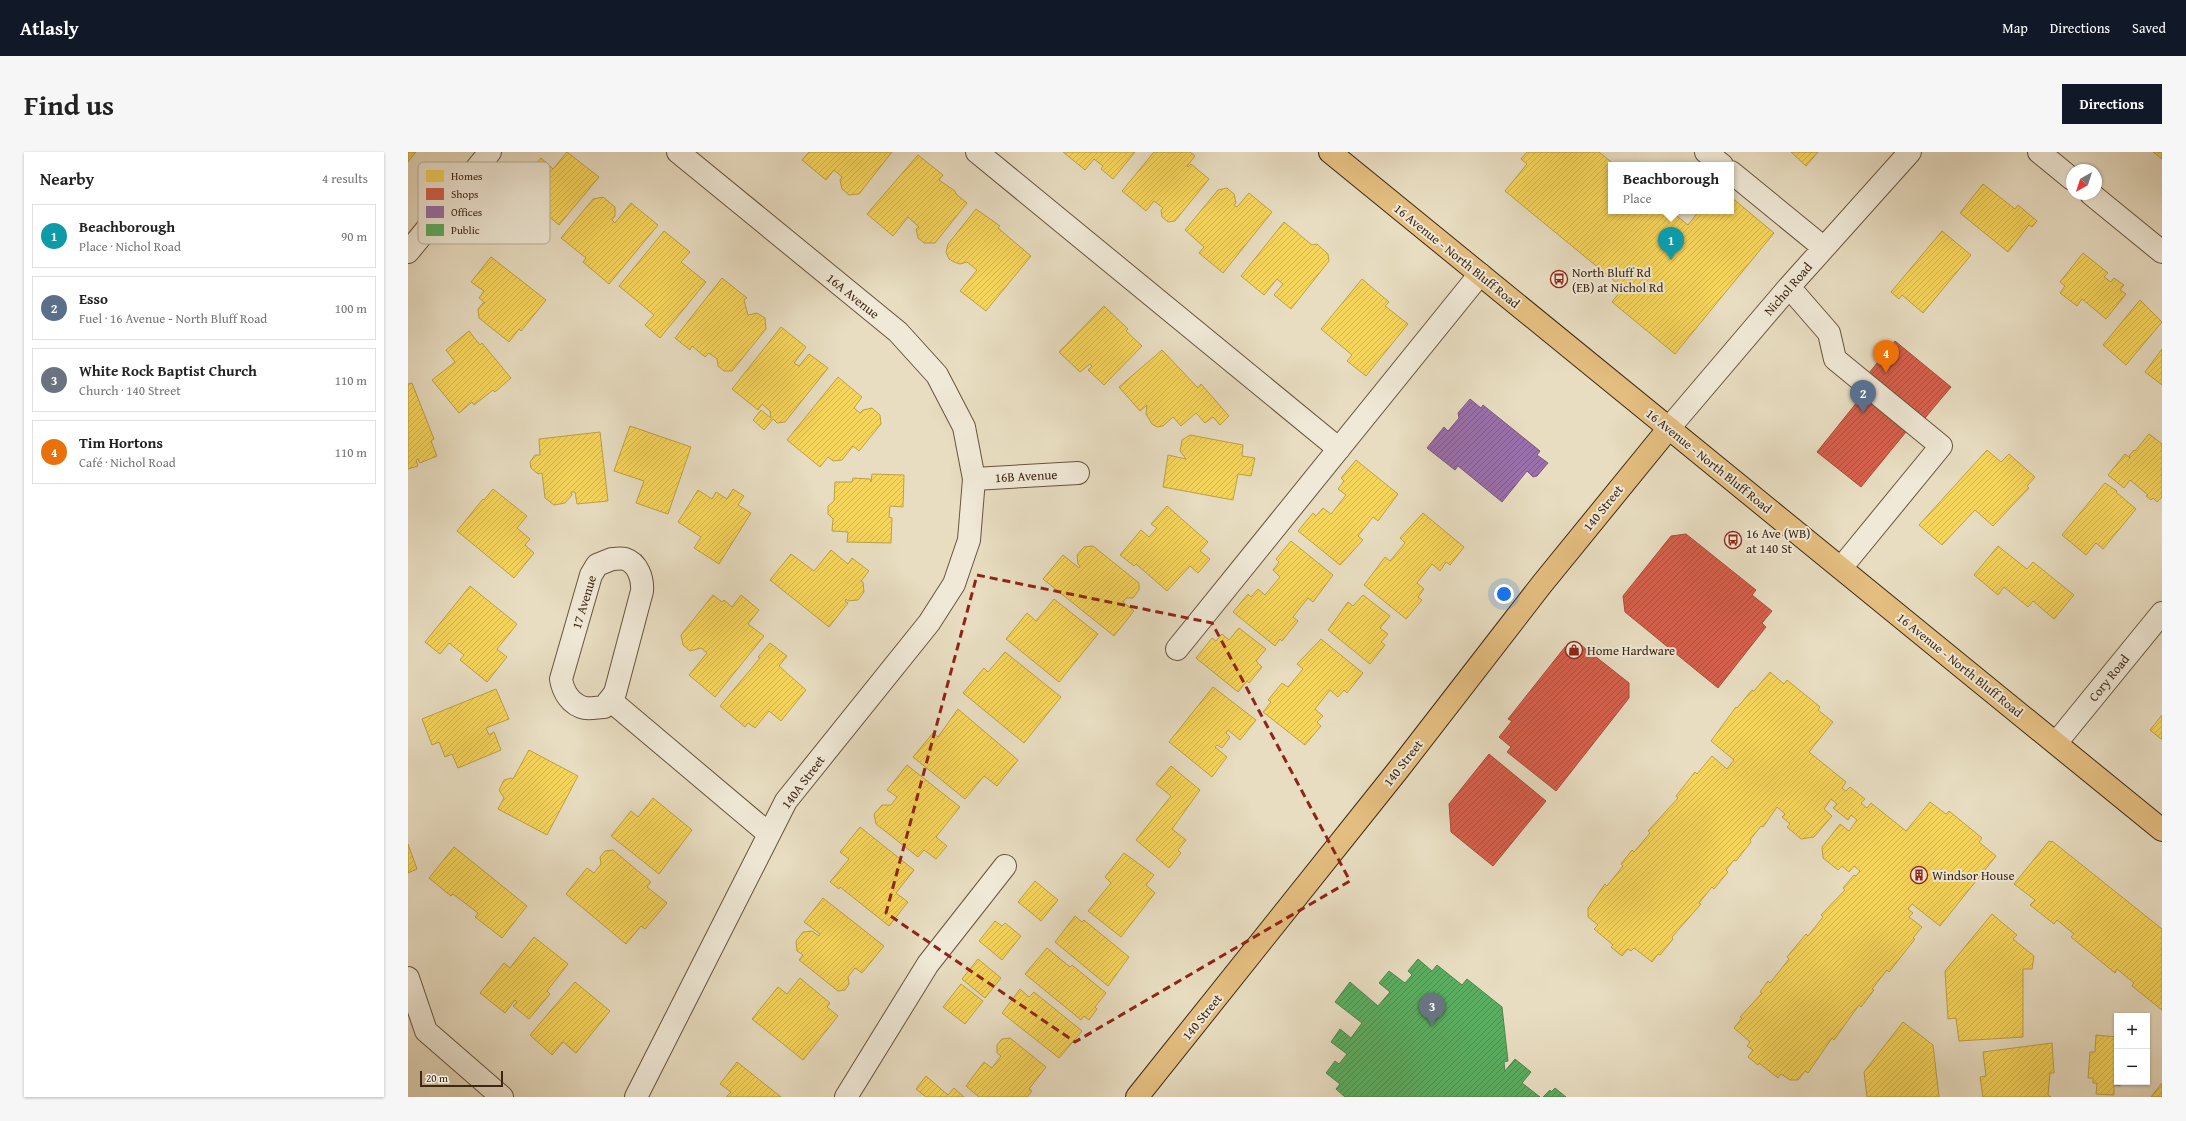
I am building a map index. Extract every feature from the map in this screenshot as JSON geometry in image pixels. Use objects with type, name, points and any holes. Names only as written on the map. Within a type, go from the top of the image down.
[{"type":"main road","name":"16 Avenue - North Bluff Road","points":[[1330,152],[2162,830]]},
{"type":"main road","name":"140 Street","points":[[1137,1097],[1398,770],[1542,584],[1669,428]]},
{"type":"street","points":[[482,162],[490,152]]},
{"type":"street","name":"16A Avenue","points":[[678,152],[898,332],[938,375],[964,427],[974,479]]},
{"type":"street","points":[[977,152],[1339,448]]},
{"type":"street","points":[[1706,152],[1718,162]]},
{"type":"street","name":"Nichol Road","points":[[1669,428],[1789,287],[1910,152]]},
{"type":"street","points":[[2039,152],[2066,173]]},
{"type":"street","points":[[1734,174],[1824,248]]},
{"type":"street","points":[[2098,200],[2162,252]]},
{"type":"street","points":[[408,252],[418,240]]},
{"type":"street","points":[[1177,649],[1480,274]]},
{"type":"street","points":[[1789,287],[1829,334],[1835,359],[1941,446],[1841,568]]},
{"type":"street","name":"16B Avenue","points":[[974,479],[1078,473]]},
{"type":"street","name":"140A Street","points":[[636,1097],[786,801],[929,623],[954,584],[969,540],[974,479]]},
{"type":"street","name":"17 Avenue","points":[[612,559],[625,559],[636,568],[643,579],[642,591],[615,694],[610,700],[604,707],[586,708],[571,701],[562,690],[561,679],[591,575],[597,565],[612,559]]},
{"type":"street","name":"Cory Road","points":[[2056,743],[2162,613]]},
{"type":"street","points":[[610,700],[769,834]]},
{"type":"street","points":[[846,1097],[928,964],[1005,866]]},
{"type":"street","points":[[408,978],[426,1031],[502,1097]]},
{"type":"highlighted area","points":[[977,575],[1212,623],[1350,881],[1075,1042],[886,913]]},
{"type":"building: Homes","points":[[408,152],[416,152],[408,162]]},
{"type":"building: Homes","points":[[567,152],[599,177],[559,225],[550,217],[550,166],[553,169]]},
{"type":"building: Homes","points":[[809,152],[892,152],[859,194],[849,195],[842,189],[840,180],[842,177],[834,170],[826,180],[802,160]]},
{"type":"building: Homes","points":[[1063,152],[1135,152],[1113,179],[1101,169],[1103,166],[1094,159],[1085,170]]},
{"type":"building: Homes","points":[[1154,152],[1190,152],[1195,156],[1187,166],[1188,167],[1191,164],[1209,179],[1175,221],[1168,222],[1162,217],[1161,210],[1163,208],[1154,201],[1146,211],[1122,191]]},
{"type":"building: Homes","points":[[1527,152],[1599,152],[1611,162],[1608,162],[1608,214],[1675,214],[1688,225],[1697,214],[1734,214],[1734,200],[1774,233],[1675,354],[1612,302],[1623,288],[1505,191],[1527,164],[1521,159]]},
{"type":"building: Homes","points":[[1791,152],[1818,152],[1806,166]]},
{"type":"building: Homes","points":[[2153,152],[2162,152],[2162,159]]},
{"type":"building: Homes","points":[[918,155],[943,175],[939,180],[955,191],[956,194],[967,203],[935,243],[924,243],[918,238],[916,229],[919,227],[908,217],[893,236],[867,214]]},
{"type":"building: Homes","points":[[541,158],[545,162],[538,162]]},
{"type":"building: Homes","points":[[1983,184],[2015,209],[2018,205],[2037,221],[2032,227],[2029,225],[2008,252],[1960,213]]},
{"type":"building: Homes","points":[[1227,188],[1234,194],[1236,203],[1234,205],[1237,207],[1249,193],[1272,212],[1223,273],[1199,253],[1204,247],[1185,230],[1218,190]]},
{"type":"building: Homes","points":[[603,197],[615,207],[615,216],[612,220],[615,223],[631,203],[658,225],[609,284],[583,262],[586,258],[561,238],[593,199]]},
{"type":"building: Homes","points":[[976,209],[1000,226],[998,228],[1031,256],[986,311],[960,291],[977,270],[967,262],[960,264],[954,262],[949,259],[946,252],[948,244]]},
{"type":"building: Homes","points":[[1284,222],[1312,245],[1317,244],[1328,254],[1329,261],[1291,309],[1274,295],[1283,284],[1277,279],[1264,295],[1241,276]]},
{"type":"building: Homes","points":[[664,231],[690,252],[681,262],[706,282],[660,338],[645,325],[654,315],[619,286]]},
{"type":"building: Homes","points":[[1942,231],[1971,255],[1923,313],[1902,295],[1899,299],[1891,292]]},
{"type":"building: Homes","points":[[2083,253],[2108,273],[2104,277],[2111,282],[2114,278],[2124,285],[2120,290],[2126,294],[2106,319],[2082,299],[2077,306],[2060,293],[2065,286],[2060,282]]},
{"type":"building: Homes","points":[[491,257],[546,300],[521,331],[519,329],[509,342],[479,318],[478,309],[483,303],[485,303],[479,298],[484,291],[471,282]]},
{"type":"building: Homes","points":[[722,278],[747,298],[744,300],[748,315],[757,313],[765,318],[766,329],[732,371],[724,371],[718,366],[717,359],[709,353],[705,357],[692,346],[690,350],[675,338]]},
{"type":"building: Homes","points":[[1362,279],[1389,302],[1385,306],[1408,324],[1366,376],[1347,361],[1352,355],[1321,329]]},
{"type":"building: Homes","points":[[2140,300],[2162,322],[2126,365],[2103,345]]},
{"type":"building: Homes","points":[[1104,306],[1128,329],[1126,331],[1142,346],[1104,385],[1088,370],[1092,366],[1090,364],[1080,372],[1059,352]]},
{"type":"building: Homes","points":[[781,327],[806,347],[794,363],[799,366],[809,354],[828,368],[785,422],[777,423],[773,419],[764,430],[753,420],[761,410],[771,418],[770,411],[762,404],[758,410],[732,389]]},
{"type":"building: Homes","points":[[469,331],[480,345],[482,343],[511,378],[495,392],[493,390],[474,405],[472,402],[459,413],[432,380],[455,362],[446,350]]},
{"type":"building: Homes","points":[[2162,349],[2162,385],[2145,372]]},
{"type":"building: Homes","points":[[1162,350],[1198,388],[1201,384],[1229,416],[1220,425],[1213,417],[1205,423],[1196,413],[1181,426],[1173,417],[1163,426],[1157,427],[1152,424],[1146,414],[1147,405],[1140,411],[1119,387]]},
{"type":"building: Homes","points":[[838,377],[862,397],[854,408],[860,413],[863,410],[872,408],[880,415],[881,424],[859,451],[853,446],[842,460],[833,461],[828,457],[820,467],[787,440]]},
{"type":"building: Homes","points":[[412,383],[434,439],[431,441],[437,456],[420,463],[418,459],[416,460],[418,466],[408,469],[408,384]]},
{"type":"building: Homes","points":[[630,426],[691,447],[668,514],[636,503],[644,481],[614,471]]},
{"type":"building: Homes","points":[[600,432],[608,501],[577,504],[575,492],[571,492],[572,495],[565,503],[554,505],[545,498],[542,473],[538,474],[531,468],[530,462],[535,455],[540,455],[539,439]]},
{"type":"building: Homes","points":[[2149,434],[2162,444],[2162,497],[2157,502],[2153,498],[2151,500],[2146,496],[2148,495],[2130,480],[2124,488],[2108,475],[2125,454],[2130,458],[2129,456]]},
{"type":"building: Homes","points":[[1190,435],[1243,445],[1242,456],[1255,458],[1251,476],[1238,474],[1233,500],[1163,487],[1168,455],[1186,459],[1180,451],[1182,440]]},
{"type":"building: Homes","points":[[1987,450],[2001,462],[2009,454],[2035,477],[2027,486],[2029,488],[1993,526],[1975,510],[1942,545],[1919,525]]},
{"type":"building: Homes","points":[[1356,460],[1398,494],[1378,521],[1373,517],[1358,536],[1363,540],[1340,565],[1298,531],[1313,513],[1316,516],[1323,508],[1331,514],[1346,495],[1338,489],[1344,481],[1341,478]]},
{"type":"building: Homes","points":[[872,474],[904,475],[903,507],[890,506],[889,517],[892,518],[891,543],[847,542],[848,532],[832,531],[833,519],[828,514],[828,506],[834,501],[835,482],[852,482],[853,478],[870,479],[871,482]]},
{"type":"building: Homes","points":[[2105,483],[2117,491],[2116,492],[2136,509],[2103,549],[2096,543],[2086,555],[2062,535]]},
{"type":"building: Homes","points":[[493,489],[527,516],[517,528],[530,539],[525,545],[534,553],[514,578],[457,531]]},
{"type":"building: Homes","points":[[733,489],[744,496],[738,505],[751,513],[719,564],[694,548],[701,537],[678,522],[698,490],[712,499],[716,492],[727,499]]},
{"type":"building: Homes","points":[[1167,506],[1208,542],[1200,551],[1210,559],[1198,573],[1190,566],[1167,591],[1136,564],[1134,566],[1120,555],[1141,530],[1149,537],[1157,528],[1151,524]]},
{"type":"building: Homes","points":[[1423,513],[1464,547],[1450,565],[1446,562],[1440,571],[1432,564],[1417,583],[1424,589],[1418,597],[1422,600],[1406,619],[1364,585],[1385,557],[1390,561],[1405,543],[1400,538]]},
{"type":"building: Homes","points":[[1291,541],[1333,575],[1313,602],[1308,598],[1293,617],[1298,621],[1282,641],[1280,639],[1275,646],[1233,612],[1248,594],[1251,597],[1258,589],[1265,595],[1280,577],[1273,570],[1279,562],[1276,559]]},
{"type":"building: Homes","points":[[1093,546],[1139,583],[1139,590],[1133,598],[1126,598],[1123,602],[1134,611],[1114,636],[1043,579],[1063,555],[1079,568],[1080,566],[1078,564],[1077,555],[1084,547]]},
{"type":"building: Homes","points":[[1998,546],[2027,569],[2033,562],[2074,595],[2054,619],[2033,601],[2028,607],[2004,587],[1998,595],[1974,575]]},
{"type":"building: Homes","points":[[831,550],[848,564],[852,558],[869,571],[861,581],[863,582],[864,592],[858,600],[848,601],[846,599],[845,601],[848,603],[829,627],[770,580],[791,554],[814,571]]},
{"type":"building: Homes","points":[[470,586],[517,624],[497,649],[507,657],[487,682],[460,660],[464,655],[449,643],[440,654],[425,642]]},
{"type":"building: Homes","points":[[713,595],[722,602],[724,600],[732,607],[741,595],[759,610],[748,624],[764,636],[715,697],[689,675],[707,653],[701,648],[690,651],[683,645],[681,635]]},
{"type":"building: Homes","points":[[1363,595],[1390,616],[1380,628],[1388,634],[1381,642],[1385,645],[1370,664],[1328,630],[1348,602],[1353,606]]},
{"type":"building: Homes","points":[[1054,599],[1098,634],[1059,682],[1006,639],[1027,613],[1036,621]]},
{"type":"building: Homes","points":[[1239,628],[1266,649],[1256,661],[1262,667],[1249,683],[1247,681],[1238,692],[1196,658],[1212,638],[1216,641],[1222,634],[1229,640]]},
{"type":"building: Homes","points":[[1321,639],[1363,673],[1347,693],[1344,690],[1338,697],[1330,690],[1315,709],[1323,716],[1317,722],[1321,726],[1305,745],[1263,712],[1271,702],[1268,700],[1282,683],[1288,687],[1303,669],[1297,664]]},
{"type":"building: Homes","points":[[770,643],[787,656],[779,666],[806,690],[781,721],[769,711],[755,728],[748,723],[745,727],[720,706],[760,658],[758,657]]},
{"type":"building: Homes","points":[[1005,652],[1061,697],[1024,743],[963,693],[984,668],[988,672]]},
{"type":"building: Homes","name":"Windsor House","points":[[1770,672],[1784,684],[1787,680],[1820,707],[1818,710],[1833,722],[1809,752],[1846,782],[1842,788],[1846,791],[1850,787],[1865,799],[1861,803],[1867,808],[1871,803],[1906,831],[1930,802],[1946,814],[1949,811],[1982,838],[1979,842],[1996,856],[1940,926],[1912,904],[1908,909],[1913,913],[1909,917],[1922,927],[1913,938],[1915,939],[1889,972],[1887,970],[1872,989],[1874,990],[1861,1007],[1859,1005],[1834,1040],[1832,1038],[1808,1073],[1805,1071],[1798,1080],[1790,1080],[1781,1074],[1778,1078],[1759,1063],[1758,1065],[1748,1057],[1753,1050],[1747,1046],[1750,1042],[1734,1028],[1742,1018],[1740,1017],[1762,993],[1760,992],[1768,981],[1770,983],[1789,959],[1787,957],[1806,934],[1808,936],[1823,917],[1821,915],[1845,890],[1843,888],[1854,875],[1856,876],[1860,871],[1854,866],[1849,872],[1842,866],[1838,870],[1823,858],[1822,847],[1840,824],[1849,831],[1857,820],[1851,815],[1848,820],[1833,808],[1837,804],[1831,799],[1824,809],[1832,816],[1814,837],[1801,839],[1787,827],[1790,824],[1782,817],[1785,814],[1777,807],[1763,827],[1761,826],[1750,840],[1751,842],[1736,861],[1734,860],[1726,870],[1728,872],[1714,889],[1712,887],[1699,903],[1701,904],[1672,937],[1673,939],[1652,962],[1634,948],[1631,951],[1628,949],[1622,956],[1611,947],[1613,945],[1594,929],[1598,925],[1588,917],[1588,908],[1605,884],[1607,886],[1623,866],[1621,864],[1632,850],[1634,852],[1650,833],[1648,831],[1678,798],[1676,796],[1695,772],[1697,774],[1712,756],[1727,769],[1734,760],[1711,741],[1736,707],[1737,708],[1752,690],[1754,691]]},
{"type":"building: Homes","points":[[1213,687],[1256,720],[1240,740],[1228,730],[1226,733],[1230,737],[1222,748],[1217,745],[1215,747],[1227,757],[1212,777],[1169,742]]},
{"type":"building: Homes","points":[[496,689],[509,719],[486,728],[489,735],[494,732],[501,750],[458,768],[452,754],[445,757],[439,742],[432,745],[422,719]]},
{"type":"building: Homes","points":[[958,709],[1018,760],[997,786],[984,776],[965,799],[913,757],[933,733],[938,737]]},
{"type":"building: Homes","points":[[2162,715],[2162,738],[2161,739],[2150,730]]},
{"type":"building: Homes","points":[[529,750],[578,776],[547,835],[498,809],[504,798],[499,790],[504,780],[511,778],[513,779]]},
{"type":"building: Homes","points":[[907,765],[960,807],[936,837],[947,846],[936,859],[924,850],[918,857],[876,824],[874,814],[882,805],[891,805],[897,797],[887,790]]},
{"type":"building: Homes","points":[[1171,766],[1200,790],[1172,829],[1186,840],[1178,850],[1181,853],[1169,868],[1136,840],[1171,796],[1156,784]]},
{"type":"building: Homes","points":[[653,798],[692,830],[659,874],[611,836],[631,811],[638,817]]},
{"type":"building: Homes","points":[[860,827],[914,870],[896,893],[908,902],[889,926],[840,887],[839,889],[830,882],[849,859],[840,852]]},
{"type":"building: Homes","points":[[2049,841],[2052,841],[2162,929],[2162,1010],[2132,986],[2134,983],[2117,969],[2115,973],[2071,937],[2074,934],[2057,920],[2054,924],[2030,905],[2035,900],[2014,884]]},
{"type":"building: Homes","points":[[408,844],[417,869],[408,873]]},
{"type":"building: Homes","points":[[454,847],[527,906],[502,938],[475,917],[478,913],[453,894],[451,896],[429,878]]},
{"type":"building: Homes","points":[[613,850],[651,882],[647,887],[667,903],[645,929],[641,926],[626,944],[566,894],[587,868],[594,873],[601,864],[600,857],[605,851]]},
{"type":"building: Homes","points":[[1124,853],[1154,875],[1146,885],[1155,893],[1121,937],[1088,911],[1111,883],[1105,877]]},
{"type":"building: Homes","points":[[1035,881],[1058,900],[1041,921],[1018,902]]},
{"type":"building: Homes","points":[[823,898],[884,946],[862,973],[855,968],[848,977],[849,984],[845,990],[838,991],[799,960],[803,955],[797,951],[796,941],[803,932],[812,931],[819,936],[820,934],[804,922]]},
{"type":"building: Homes","points":[[1992,914],[2017,935],[2013,939],[2034,956],[2032,969],[2023,969],[2023,1037],[1959,1041],[1956,1018],[1948,1019],[1945,971]]},
{"type":"building: Homes","points":[[1075,916],[1082,922],[1084,920],[1129,957],[1108,986],[1055,942]]},
{"type":"building: Homes","points":[[995,921],[1002,926],[1005,923],[1021,936],[1002,960],[979,941]]},
{"type":"building: Homes","points":[[534,937],[568,964],[547,991],[550,994],[529,1019],[513,1006],[517,1002],[515,1000],[505,1013],[480,993],[504,963],[510,968]]},
{"type":"building: Homes","points":[[1047,948],[1070,967],[1072,965],[1106,993],[1095,1007],[1097,1009],[1089,1020],[1084,1016],[1081,1020],[1025,974]]},
{"type":"building: Homes","points":[[978,959],[1001,978],[985,998],[962,979]]},
{"type":"building: Homes","points":[[800,978],[830,1003],[827,1007],[838,1016],[803,1060],[752,1019],[778,987],[787,994]]},
{"type":"building: Homes","points":[[575,982],[610,1011],[576,1053],[563,1042],[552,1055],[530,1035]]},
{"type":"building: Homes","points":[[961,984],[983,1001],[965,1024],[943,1007]]},
{"type":"building: Homes","points":[[1020,989],[1029,997],[1034,992],[1082,1031],[1059,1058],[1002,1013]]},
{"type":"building: Homes","points":[[1903,1022],[1933,1045],[1939,1097],[1867,1097],[1864,1072]]},
{"type":"building: Homes","points":[[2096,1035],[2114,1037],[2114,1095],[2096,1094],[2097,1083],[2093,1083],[2093,1078],[2088,1078],[2090,1052],[2095,1052]]},
{"type":"building: Homes","points":[[1010,1038],[1046,1067],[1029,1089],[1032,1091],[1027,1097],[979,1097],[966,1086],[984,1062],[992,1068],[1001,1056],[997,1053],[997,1045],[1002,1039]]},
{"type":"building: Homes","points":[[2052,1043],[2054,1073],[2050,1073],[2048,1095],[2051,1097],[1983,1097],[1980,1077],[1986,1076],[1983,1052]]},
{"type":"building: Homes","points":[[737,1062],[781,1097],[726,1097],[731,1092],[720,1084]]},
{"type":"building: Homes","points":[[926,1076],[948,1095],[954,1088],[964,1097],[926,1097],[916,1089]]},
{"type":"building: Homes","points":[[2162,1083],[2162,1097],[2151,1097]]},
{"type":"building: Shops","points":[[1895,341],[1951,387],[1925,418],[1869,373]]},
{"type":"building: Shops","points":[[1866,391],[1910,427],[1861,487],[1817,452]]},
{"type":"building: Shops","points":[[1686,534],[1756,590],[1752,595],[1772,611],[1762,623],[1766,627],[1718,688],[1625,612],[1623,596],[1671,536]]},
{"type":"building: Shops","points":[[1581,645],[1629,683],[1629,698],[1556,791],[1507,752],[1511,747],[1499,737],[1512,721],[1508,719],[1565,647]]},
{"type":"building: Shops","points":[[1489,754],[1546,801],[1493,866],[1451,832],[1449,804]]},
{"type":"building: Offices","points":[[1470,399],[1481,408],[1483,405],[1540,451],[1537,455],[1548,463],[1537,476],[1533,477],[1527,471],[1502,502],[1458,466],[1455,470],[1427,448],[1444,427],[1448,431],[1459,418],[1458,413]]},
{"type":"building: Public","points":[[1418,959],[1432,971],[1437,965],[1462,985],[1467,979],[1502,1007],[1508,1061],[1504,1062],[1505,1071],[1515,1059],[1531,1072],[1522,1083],[1540,1097],[1345,1097],[1336,1089],[1340,1084],[1326,1073],[1335,1061],[1339,1064],[1347,1054],[1331,1042],[1340,1029],[1351,1038],[1362,1023],[1335,1002],[1350,982],[1378,1006],[1390,992],[1379,983],[1389,971],[1405,983],[1412,975],[1408,971]]},
{"type":"building: Public","points":[[1555,1088],[1566,1097],[1543,1097],[1550,1090],[1551,1092]]},
{"type":"place","name":"Beachborough","points":[[1671,260]]},
{"type":"place","name":"North Bluff Rd (EB) at Nichol Rd","points":[[1559,279]]},
{"type":"place","name":"Tim Hortons","points":[[1886,373]]},
{"type":"place","name":"Esso","points":[[1863,413]]},
{"type":"place","name":"16 Ave (WB) at 140 St","points":[[1733,540]]},
{"type":"place","name":"Home Hardware","points":[[1574,650]]},
{"type":"place","name":"Windsor House","points":[[1919,875]]},
{"type":"place","name":"White Rock Baptist Church","points":[[1432,1026]]}]
